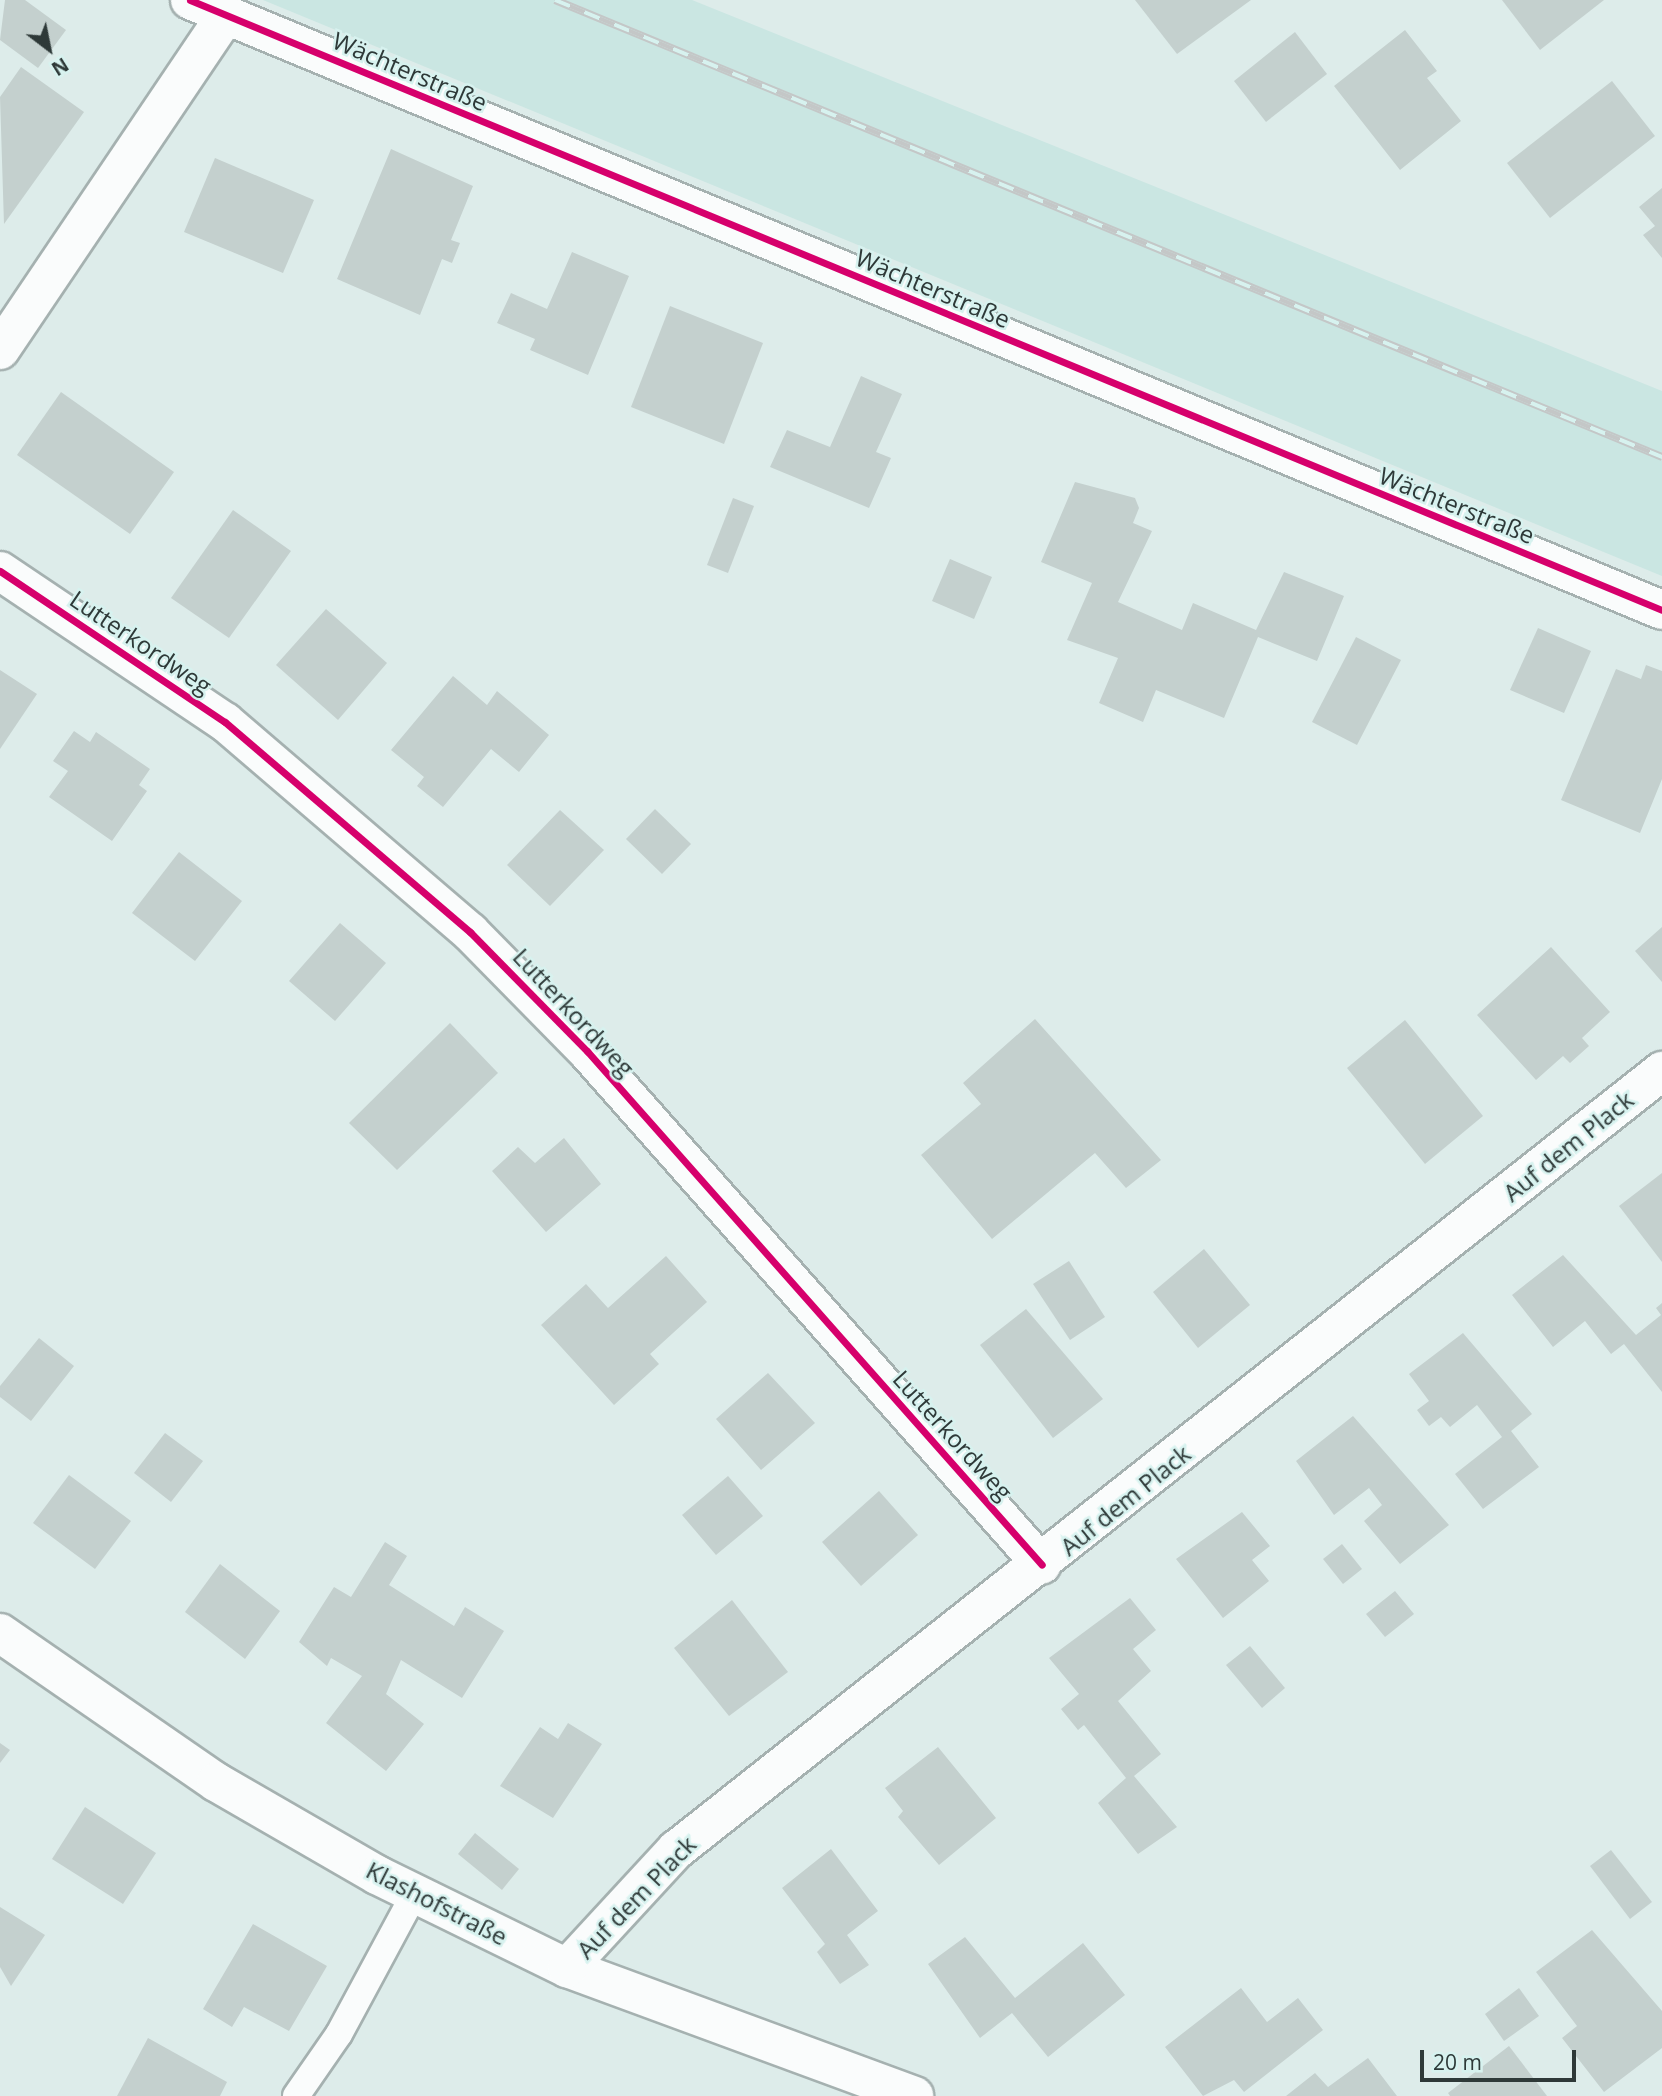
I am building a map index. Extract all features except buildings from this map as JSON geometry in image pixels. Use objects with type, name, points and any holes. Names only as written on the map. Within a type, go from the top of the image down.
[{"type":"street","name":"Wächterstraße","points":[[191,0],[1662,610]]},
{"type":"street","points":[[0,350],[226,15]]},
{"type":"street","name":"Lutterkordweg","points":[[0,571],[225,722],[470,932],[596,1062],[1042,1565]]},
{"type":"street","name":"Auf dem Plack","points":[[567,1968],[676,1850],[1042,1565],[1662,1071]]},
{"type":"street","name":"Klashofstraße","points":[[0,1633],[216,1782],[415,1893],[567,1968],[914,2096]]},
{"type":"lane","points":[[296,2096],[339,2034],[415,1893]]},
{"type":"shaded area","points":[[263,0],[692,0],[1662,391],[1662,576]]},
{"type":"railway","points":[[555,0],[1662,457]]},
{"type":"cycle path","points":[[190,0],[1662,610]]},
{"type":"cycle path","points":[[0,571],[225,722],[470,932],[587,1051],[1042,1565]]}]
